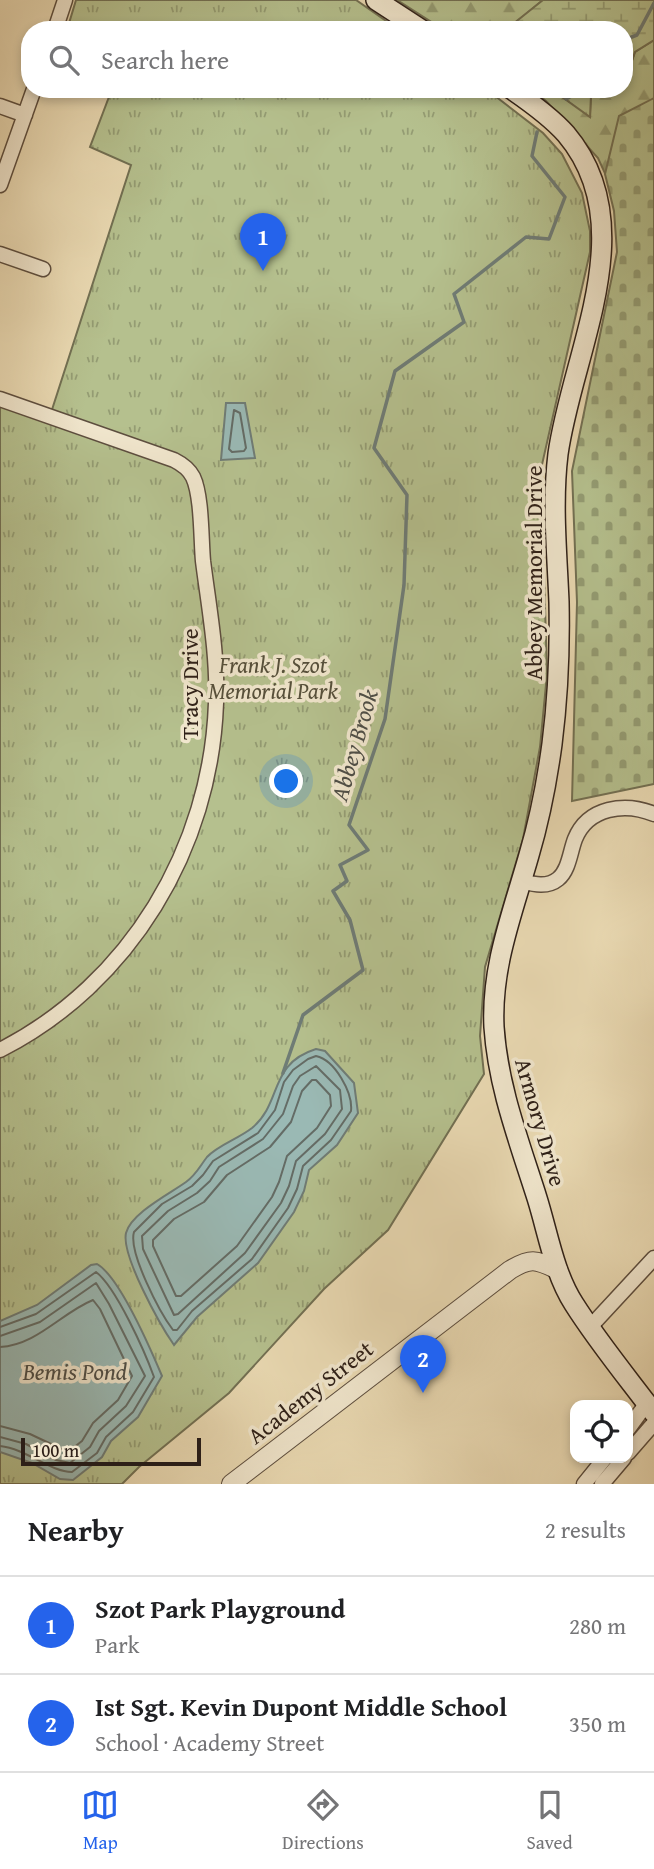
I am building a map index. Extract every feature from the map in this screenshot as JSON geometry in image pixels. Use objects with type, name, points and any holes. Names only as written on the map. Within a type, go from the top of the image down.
[{"type":"main road","points":[[376,0],[408,21]]},
{"type":"main road","name":"Abbey Memorial Drive","points":[[521,881],[543,800],[556,706],[560,633],[556,527],[558,455],[596,292],[603,237],[597,193],[578,151],[559,128],[523,98]]},
{"type":"main road","name":"Armory Drive","points":[[521,881],[496,973],[496,1045],[503,1091],[558,1270],[573,1303],[650,1408]]},
{"type":"street","points":[[58,21],[65,0]]},
{"type":"street","points":[[0,185],[31,98]]},
{"type":"street","points":[[0,106],[25,115]]},
{"type":"street","points":[[0,254],[43,269]]},
{"type":"street","name":"Tracy Drive","points":[[0,399],[174,460],[186,467],[193,478],[197,495],[215,657],[216,702],[214,735],[205,786],[190,836],[150,915],[119,957],[82,995],[39,1028],[0,1050]]},
{"type":"street","points":[[521,881],[545,885],[558,879],[577,835],[586,822],[597,814],[626,807],[654,814]]},
{"type":"street","points":[[590,1326],[654,1258]]},
{"type":"street","name":"Academy Street","points":[[231,1484],[510,1270],[526,1261],[538,1261],[558,1270]]},
{"type":"street","points":[[633,1424],[650,1408]]},
{"type":"street","points":[[633,1447],[654,1423]]},
{"type":"street","points":[[584,1484],[601,1463]]},
{"type":"street","points":[[602,1484],[620,1463]]},
{"type":"green space","points":[[76,0],[356,0],[386,21],[70,21]]},
{"type":"green space","points":[[397,0],[543,0],[518,21],[430,21]]},
{"type":"green space","points":[[543,0],[654,0],[654,40],[635,52],[633,58],[633,21],[517,21]]},
{"type":"green space","points":[[654,40],[654,368],[621,248],[614,193],[598,158],[542,98],[564,98],[590,116],[591,98],[633,98],[635,52]]},
{"type":"green space","name":"Frank J. Szot Memorial Park","points":[[109,98],[498,98],[543,133],[562,154],[582,193],[590,231],[590,252],[541,469],[547,674],[540,747],[523,839],[485,967],[480,1036],[484,1074],[388,1230],[324,1289],[229,1393],[122,1484],[0,1484],[0,406],[48,422],[131,165],[90,147]]},
{"type":"green space","points":[[564,98],[591,98],[590,117]]},
{"type":"green space","points":[[654,98],[654,784],[572,801],[577,602],[572,471],[617,252],[614,211],[605,174],[619,116]]},
{"type":"water","points":[[226,403],[245,403],[255,458],[221,460]]},
{"type":"water","points":[[316,1049],[325,1051],[354,1083],[358,1113],[337,1145],[309,1170],[304,1191],[294,1212],[258,1263],[197,1317],[174,1345],[151,1307],[135,1273],[126,1243],[129,1226],[143,1211],[189,1179],[207,1157],[222,1145],[252,1128],[262,1118],[290,1064]]},
{"type":"water","name":"Bemis Pond","points":[[97,1264],[106,1271],[125,1298],[162,1376],[138,1417],[111,1441],[102,1457],[73,1480],[60,1479],[32,1463],[0,1452],[0,1321],[37,1305],[91,1265]]},
{"type":"waterway","name":"Abbey Brook","points":[[633,37],[637,35],[654,3]]},
{"type":"waterway","name":"Abbey Brook","points":[[283,1073],[303,1015],[363,970],[350,920],[333,891],[347,881],[340,865],[368,850],[349,825],[385,719],[404,585],[407,495],[374,448],[395,371],[464,322],[454,294],[526,237],[549,239],[565,197],[532,156],[537,132]]},
{"type":"place","name":"Szot Park Playground","points":[[263,271]]},
{"type":"place","name":"Ist Sgt. Kevin Dupont Middle School","points":[[423,1393]]}]
